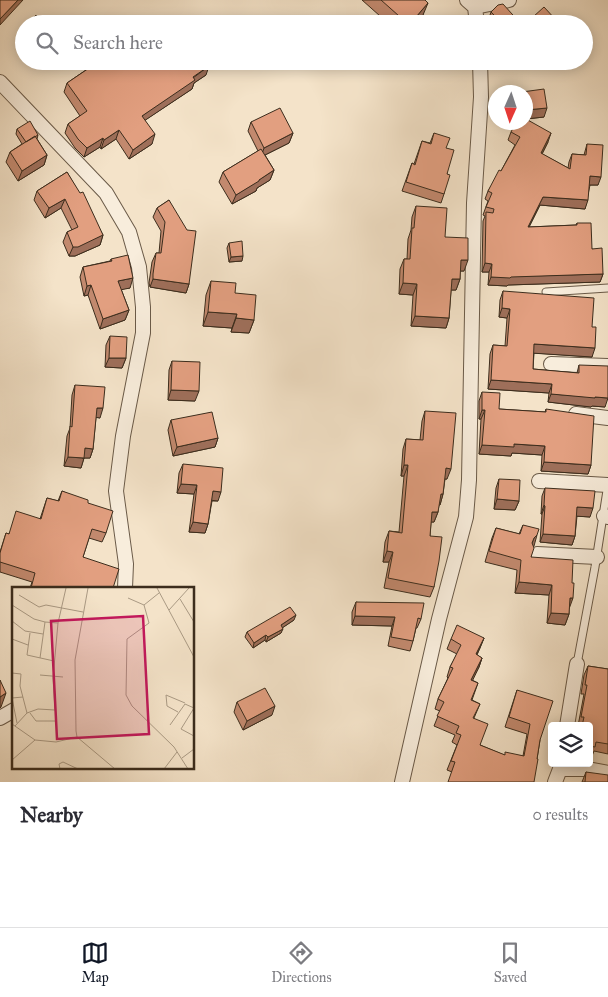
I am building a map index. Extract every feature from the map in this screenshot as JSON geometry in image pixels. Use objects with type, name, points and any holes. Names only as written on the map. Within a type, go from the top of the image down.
[{"type":"street","points":[[471,4],[509,0]]},
{"type":"street","points":[[402,782],[439,619],[466,517],[469,480],[474,203],[481,97],[480,70]]},
{"type":"street","points":[[0,82],[106,193],[129,232],[139,267],[143,307],[142,333],[123,436],[116,491],[126,564],[125,587]]},
{"type":"street","points":[[551,364],[608,366]]},
{"type":"street","points":[[565,413],[608,418]]},
{"type":"street","points":[[539,481],[608,484]]},
{"type":"street","points":[[537,554],[597,558]]},
{"type":"street","points":[[568,722],[577,664]]},
{"type":"street","points":[[0,718],[12,711]]},
{"type":"street","points":[[558,771],[588,769],[608,773]]},
{"type":"lane","points":[[546,292],[608,288]]},
{"type":"lane","points":[[577,664],[606,517],[608,484]]},
{"type":"building","points":[[0,0],[18,0],[0,19]]},
{"type":"building","points":[[381,0],[425,0],[428,3],[418,15],[398,15]]},
{"type":"building","points":[[503,4],[513,15],[494,15],[491,12],[498,5]]},
{"type":"building","points":[[544,7],[551,15],[535,15]]},
{"type":"building","points":[[86,70],[203,70],[193,77],[195,80],[142,116],[155,134],[133,150],[119,130],[87,148],[78,139],[68,124],[87,111],[67,83]]},
{"type":"building","points":[[544,89],[547,108],[533,109],[533,90]]},
{"type":"building","points":[[280,108],[293,133],[264,148],[251,122]]},
{"type":"building","points":[[30,121],[38,135],[26,142],[17,129]]},
{"type":"building","points":[[533,123],[551,133],[541,153],[570,169],[572,154],[586,155],[587,144],[603,145],[601,177],[590,176],[588,200],[543,197],[528,227],[591,223],[592,249],[602,248],[603,274],[510,278],[491,277],[492,264],[485,263],[486,212],[493,213],[494,209],[486,207],[492,193],[488,191],[520,137],[511,132],[512,130],[533,130]]},
{"type":"building","points":[[434,133],[450,138],[446,148],[454,150],[447,174],[450,175],[444,194],[406,182],[412,163],[415,165],[422,141],[431,144]]},
{"type":"building","points":[[35,136],[47,155],[22,171],[10,152]]},
{"type":"building","points":[[261,149],[274,170],[236,195],[223,172]]},
{"type":"building","points":[[67,172],[80,193],[83,192],[103,235],[78,247],[73,247],[67,232],[78,227],[65,199],[49,208],[37,191]]},
{"type":"building","points":[[169,200],[187,230],[196,231],[189,284],[153,279],[156,253],[161,253],[165,222],[157,208]]},
{"type":"building","points":[[416,206],[447,208],[445,237],[468,238],[468,260],[461,260],[460,279],[452,279],[449,318],[415,316],[417,284],[403,283],[404,259],[410,259]]},
{"type":"building","points":[[242,241],[243,256],[231,257],[229,243]]},
{"type":"building","points":[[128,255],[133,278],[118,281],[129,310],[103,319],[91,285],[87,286],[83,267],[112,261],[111,259]]},
{"type":"building","points":[[211,281],[236,283],[235,293],[256,295],[254,320],[236,318],[237,314],[208,312]]},
{"type":"building","points":[[503,291],[594,298],[592,327],[596,327],[595,348],[534,344],[533,369],[579,373],[579,365],[608,366],[608,398],[551,394],[552,384],[491,380],[493,345],[507,346],[510,309],[502,308]]},
{"type":"building","points":[[110,336],[127,337],[126,358],[109,358]]},
{"type":"building","points":[[172,361],[200,362],[199,391],[171,390]]},
{"type":"building","points":[[75,385],[105,387],[103,408],[97,408],[93,449],[85,448],[84,458],[68,457]]},
{"type":"building","points":[[482,392],[500,393],[499,409],[546,412],[546,409],[594,416],[591,465],[544,462],[545,446],[514,444],[514,447],[482,445],[485,410],[482,410]]},
{"type":"building","points":[[425,411],[456,413],[451,469],[446,468],[443,494],[441,494],[438,512],[432,512],[430,536],[442,537],[434,587],[388,578],[393,552],[387,551],[389,531],[402,533],[408,465],[404,465],[406,439],[423,440]]},
{"type":"building","points":[[212,412],[218,438],[177,447],[171,420]]},
{"type":"building","points":[[183,464],[223,468],[221,492],[213,491],[208,524],[193,522],[197,485],[181,484]]},
{"type":"building","points":[[499,479],[520,480],[519,501],[497,499]]},
{"type":"building","points":[[545,488],[595,491],[593,508],[577,507],[575,536],[543,534]]},
{"type":"building","points":[[62,491],[88,500],[88,503],[113,511],[106,533],[92,529],[83,557],[119,569],[113,587],[31,587],[35,573],[0,562],[0,553],[6,533],[9,534],[16,511],[41,519],[47,498],[59,501]]},
{"type":"building","points":[[523,525],[539,529],[532,543],[534,548],[531,557],[573,560],[573,598],[570,598],[569,614],[551,613],[552,585],[519,582],[521,560],[489,551],[496,528],[520,534]]},
{"type":"building","points":[[356,602],[424,603],[421,619],[418,618],[413,641],[391,637],[395,617],[355,616]]},
{"type":"building","points":[[290,607],[296,615],[281,625],[283,629],[268,637],[266,635],[254,643],[247,632]]},
{"type":"building","points":[[457,625],[484,638],[476,654],[482,658],[471,680],[478,683],[471,700],[480,704],[473,718],[488,724],[480,745],[505,755],[505,752],[524,756],[530,724],[509,717],[517,690],[553,701],[540,740],[534,782],[448,782],[455,762],[451,761],[461,735],[456,733],[459,726],[437,716],[444,702],[438,699],[453,668],[450,667],[461,645],[451,639]]},
{"type":"building","points":[[588,666],[608,669],[608,744],[596,742],[595,747],[593,747],[593,722],[583,722],[584,717],[581,717],[587,685],[585,685]]},
{"type":"building","points":[[0,680],[6,693],[0,697]]},
{"type":"building","points":[[265,688],[275,706],[247,721],[237,702]]},
{"type":"building","points":[[586,772],[608,775],[608,782],[585,782]]}]
